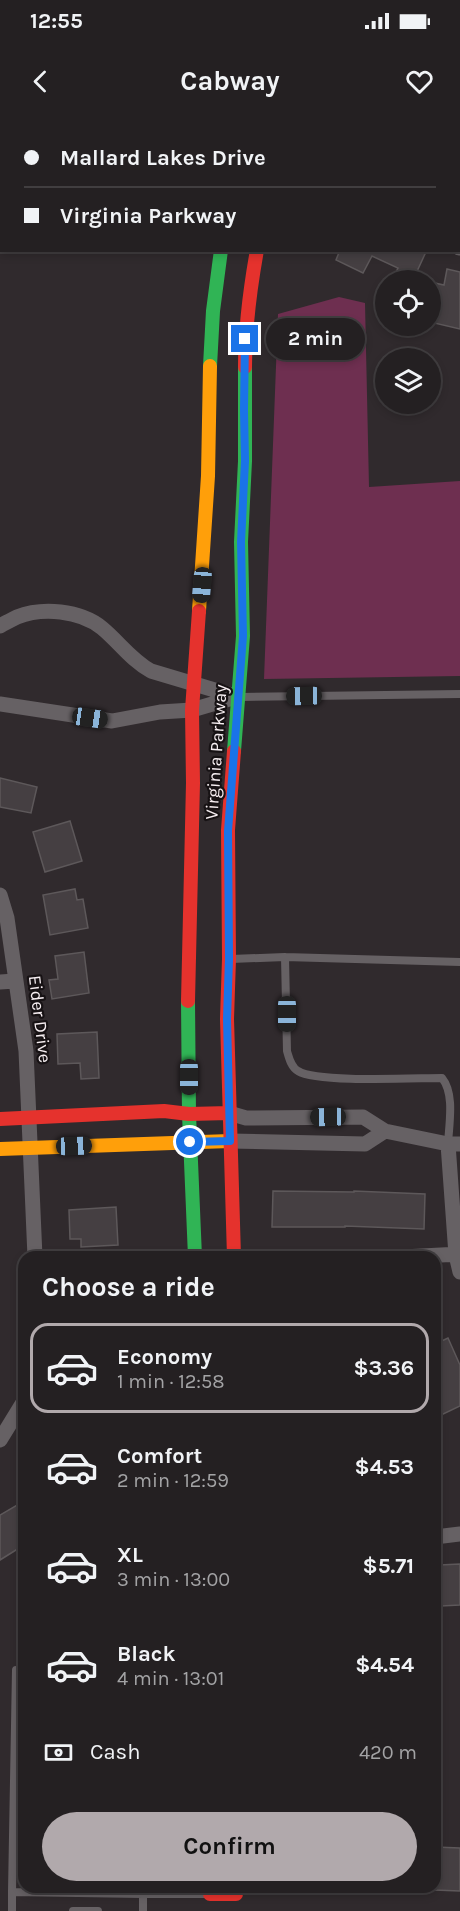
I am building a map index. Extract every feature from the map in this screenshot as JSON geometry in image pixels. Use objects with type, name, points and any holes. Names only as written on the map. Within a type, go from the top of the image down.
[{"type":"main road","name":"Virginia Parkway","points":[[195,1251],[189,1114],[188,1016],[193,783],[192,710],[208,476],[210,422],[208,390],[213,311],[221,252]]},
{"type":"main road","name":"Virginia Parkway","points":[[234,1251],[227,1019],[228,831],[243,636],[241,542],[245,461],[245,339],[257,252]]},
{"type":"main road","points":[[0,1119],[164,1111],[189,1114],[229,1113]]},
{"type":"main road","points":[[0,1149],[230,1141]]},
{"type":"main road","points":[[210,1893],[210,1911]]},
{"type":"main road","points":[[236,1893],[236,1911]]},
{"type":"street","points":[[0,626],[33,612],[68,613],[101,627],[138,664],[151,671],[238,697]]},
{"type":"street","points":[[0,704],[112,721],[160,712],[192,710],[238,697]]},
{"type":"street","name":"Eider Drive","points":[[0,895],[7,918],[8,981],[26,1051],[34,1251]]},
{"type":"street","points":[[229,1113],[246,1118],[363,1117],[385,1131],[454,1144],[460,1272]]},
{"type":"street","points":[[230,1141],[365,1144],[385,1131]]},
{"type":"street","points":[[441,1256],[458,1255]]},
{"type":"street","points":[[1,1439],[18,1411]]},
{"type":"street","points":[[441,1536],[460,1534]]},
{"type":"lane","points":[[238,697],[460,694]]},
{"type":"lane","points":[[229,959],[285,957],[460,962]]},
{"type":"lane","points":[[285,957],[287,1051],[290,1063],[297,1071],[311,1076],[336,1078],[442,1078],[449,1093],[454,1144]]},
{"type":"lane","points":[[12,1911],[16,1670],[18,1670]]},
{"type":"lane","points":[[12,1892],[18,1892]]},
{"type":"lane","points":[[143,1911],[144,1893]]},
{"type":"lane","points":[[73,1911],[98,1911]]},
{"type":"shaded area","points":[[339,297],[365,303],[369,487],[460,481],[460,676],[264,679],[278,314]]},
{"type":"building","points":[[339,252],[422,252],[425,254],[418,270],[397,270],[398,268],[372,256],[363,273],[336,260]]},
{"type":"building","points":[[447,269],[460,272],[460,329],[441,325],[441,284],[444,285]]},
{"type":"building","points":[[0,778],[37,787],[31,813],[0,807]]},
{"type":"building","points":[[70,821],[82,861],[45,872],[33,832]]},
{"type":"building","points":[[75,889],[77,900],[83,899],[88,928],[50,935],[43,895]]},
{"type":"building","points":[[84,952],[89,993],[52,999],[49,980],[58,979],[55,956]]},
{"type":"building","points":[[97,1032],[99,1078],[81,1079],[80,1063],[58,1064],[57,1034]]},
{"type":"building","points":[[273,1191],[425,1194],[424,1229],[345,1226],[272,1227]]},
{"type":"building","points":[[116,1207],[118,1245],[81,1247],[81,1239],[70,1239],[69,1210]]},
{"type":"building","points":[[448,1338],[460,1365],[460,1406],[441,1415],[441,1341]]},
{"type":"building","points":[[18,1504],[18,1549],[0,1560],[0,1515]]},
{"type":"building","points":[[460,1564],[460,1605],[441,1606],[441,1565]]},
{"type":"building","points":[[441,1847],[460,1848],[460,1891],[441,1890]]},
{"type":"traffic: fast","points":[[210,366],[213,311],[221,252]]},
{"type":"traffic: fast","points":[[234,751],[243,636],[241,542],[245,461],[245,367]]},
{"type":"traffic: fast","points":[[188,1001],[189,1114],[195,1251]]},
{"type":"traffic: slow","points":[[199,611],[208,476],[210,366]]},
{"type":"traffic: slow","points":[[0,1149],[230,1141]]},
{"type":"traffic: jam","points":[[245,367],[248,308],[257,252]]},
{"type":"traffic: jam","points":[[188,1001],[193,783],[192,710],[199,611]]},
{"type":"traffic: jam","points":[[234,751],[228,830],[227,1019],[234,1251]]},
{"type":"traffic: jam","points":[[0,1119],[164,1111],[189,1114],[229,1113]]},
{"type":"traffic: jam","points":[[210,1894],[236,1894]]},
{"type":"route","points":[[190,1142],[230,1141],[227,1019],[228,831],[243,636],[241,542],[245,461],[245,339]]}]
